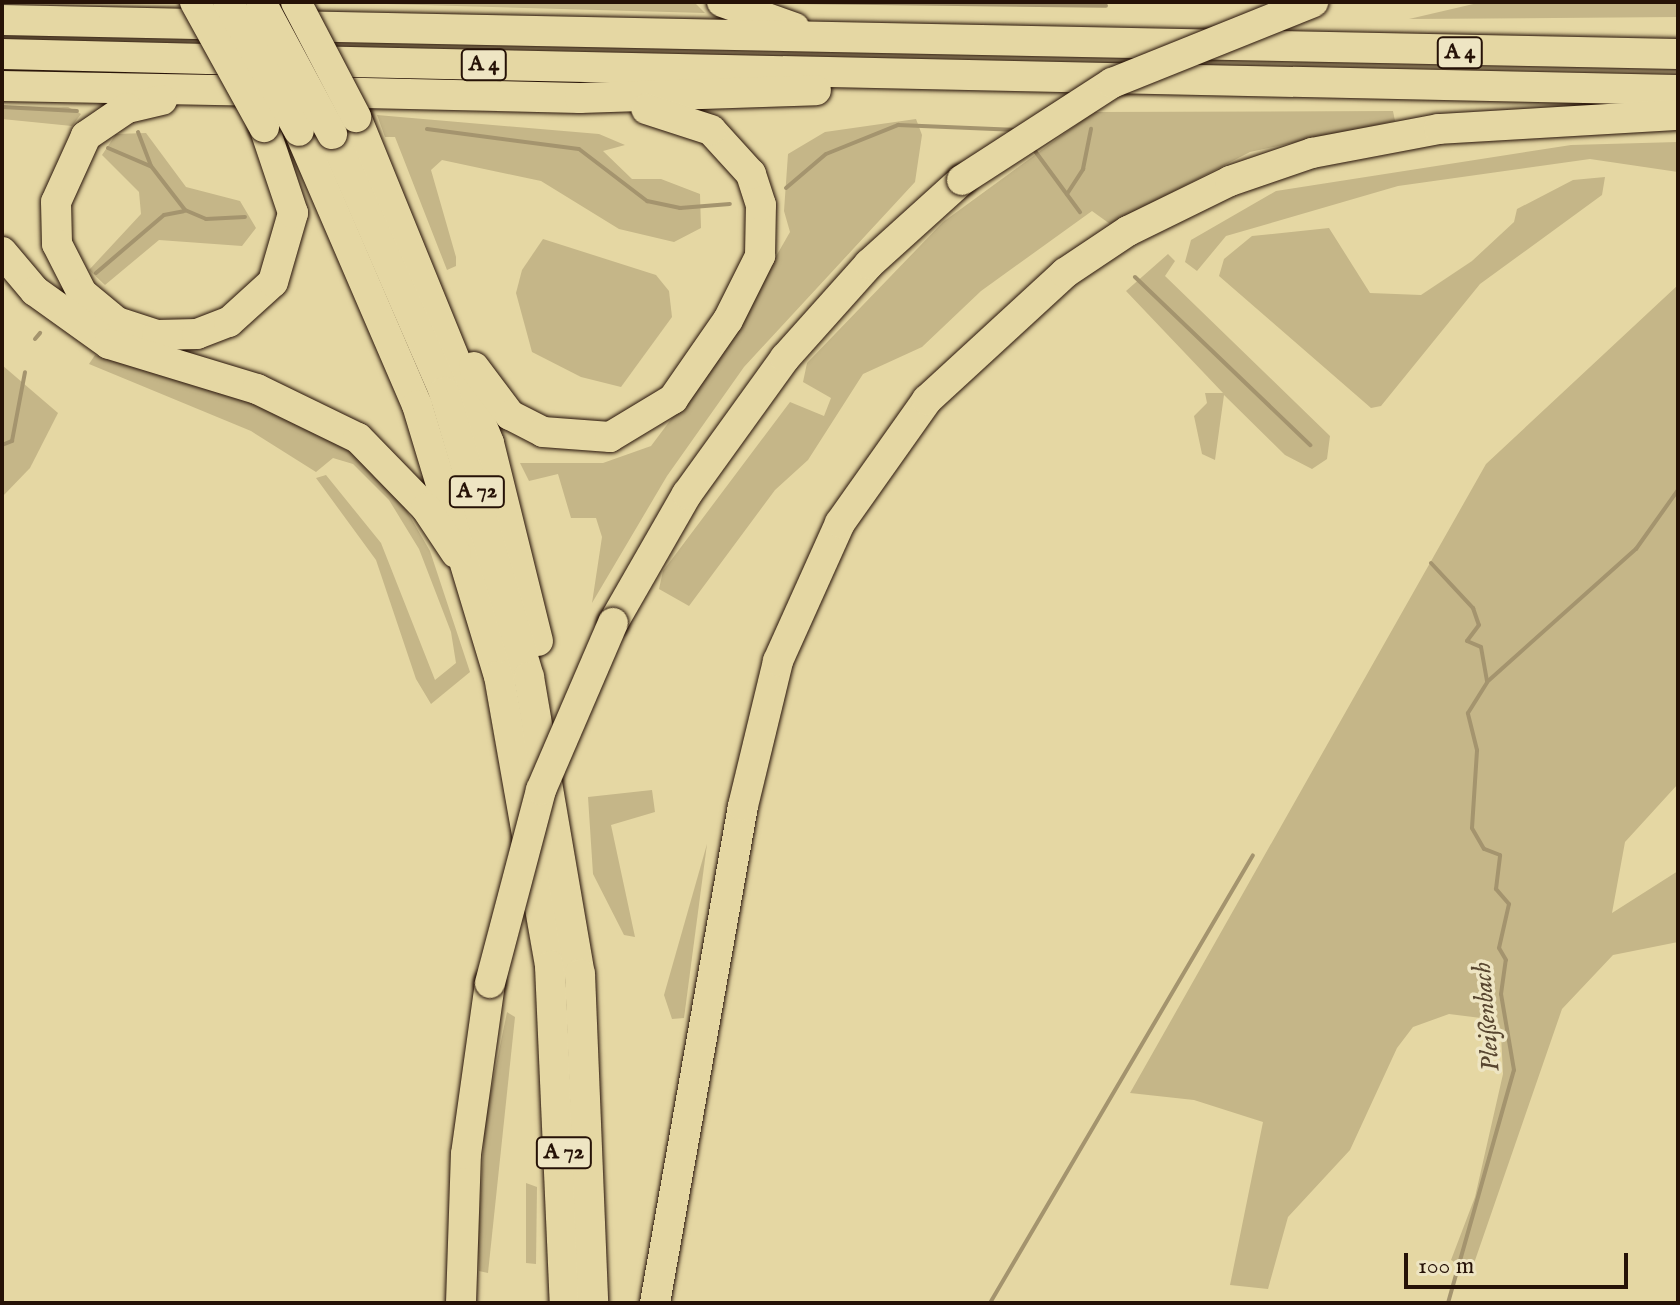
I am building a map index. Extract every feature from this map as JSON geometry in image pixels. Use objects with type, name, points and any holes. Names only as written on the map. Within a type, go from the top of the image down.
[{"type":"highway","points":[[195,2],[264,127],[293,213],[273,282],[252,307],[197,334],[157,335],[117,322],[82,293],[57,244],[56,202],[86,136],[127,108],[240,91]]},
{"type":"highway","name":"A 72","points":[[228,2],[299,131],[389,330],[473,577],[519,768],[550,966],[565,1303]]},
{"type":"highway","name":"A 72","points":[[261,2],[344,125],[424,341],[489,530],[529,677],[566,869],[590,1124],[593,1303]]},
{"type":"highway","points":[[296,2],[344,125],[448,329],[510,415],[554,435],[610,437],[673,399],[749,286],[760,256],[761,205],[734,150],[687,119],[580,98]]},
{"type":"highway","points":[[722,2],[824,38]]},
{"type":"highway","points":[[461,1303],[466,1154],[490,983],[541,790],[613,623],[687,494],[785,358],[869,264],[962,180],[1124,77],[1313,2]]},
{"type":"highway","name":"A 4","points":[[2,20],[1678,54]]},
{"type":"highway","name":"A 4","points":[[2,54],[1678,90]]},
{"type":"highway","points":[[2,86],[580,98],[733,96],[965,76]]},
{"type":"highway","points":[[655,1303],[743,806],[778,661],[840,523],[927,400],[1065,273],[1128,231],[1230,181],[1312,153],[1439,129],[1678,115]]},
{"type":"highway","points":[[2,252],[35,291],[109,344],[312,410],[358,438],[426,508],[473,577]]},
{"type":"highway","points":[[448,329],[521,554],[560,762],[566,869]]},
{"type":"shaded area","points":[[357,2],[694,2],[705,13],[351,3]]},
{"type":"shaded area","points":[[1482,2],[1678,2],[1678,17],[1409,19]]},
{"type":"shaded area","points":[[2,106],[68,107],[81,114],[72,126],[2,119]]},
{"type":"shaded area","points":[[1393,111],[1395,121],[1250,152],[1110,224],[1092,211],[981,291],[922,347],[863,374],[808,460],[775,490],[689,606],[659,589],[663,571],[790,402],[824,416],[831,398],[803,382],[807,363],[943,222],[1094,112]]},
{"type":"shaded area","points":[[377,115],[599,134],[625,145],[603,151],[632,179],[661,179],[700,194],[701,228],[674,242],[619,229],[541,181],[442,160],[431,170],[456,257],[456,266],[447,270],[395,137],[385,137]]},
{"type":"shaded area","points":[[916,119],[922,135],[915,182],[744,367],[667,476],[592,603],[602,537],[596,518],[571,518],[558,474],[529,481],[520,463],[603,463],[651,446],[720,354],[790,232],[784,211],[788,154],[825,132]]},
{"type":"shaded area","points":[[146,133],[186,187],[240,201],[256,228],[242,246],[159,240],[105,285],[89,270],[141,214],[139,192],[102,155],[116,134]]},
{"type":"shaded area","points":[[1678,142],[1678,172],[1590,159],[1398,186],[1226,236],[1197,271],[1185,262],[1191,240],[1276,191],[1571,145]]},
{"type":"shaded area","points":[[1605,177],[1602,195],[1480,284],[1381,406],[1371,408],[1219,276],[1224,259],[1252,236],[1329,228],[1370,293],[1421,295],[1472,261],[1514,222],[1517,209],[1573,180]]},
{"type":"shaded area","points":[[543,239],[656,275],[669,291],[672,317],[621,387],[581,377],[532,352],[516,293],[522,270]]},
{"type":"shaded area","points":[[1168,254],[1175,261],[1165,276],[1330,436],[1327,459],[1312,469],[1285,455],[1224,395],[1215,460],[1202,454],[1194,416],[1207,403],[1205,393],[1223,393],[1126,291]]},
{"type":"shaded area","points":[[1678,285],[1678,784],[1625,842],[1612,913],[1678,871],[1678,942],[1613,955],[1562,1009],[1471,1272],[1451,1260],[1475,1197],[1503,1074],[1501,1035],[1489,1019],[1449,1014],[1413,1027],[1397,1048],[1350,1150],[1288,1217],[1268,1289],[1230,1285],[1263,1122],[1194,1100],[1130,1093],[1486,464]]},
{"type":"shaded area","points":[[95,355],[260,404],[336,439],[393,487],[430,551],[470,672],[431,704],[416,679],[376,560],[316,478],[326,475],[381,543],[435,680],[456,663],[451,632],[419,549],[389,500],[353,464],[333,458],[316,472],[251,431],[89,364]]},
{"type":"shaded area","points":[[2,365],[58,413],[30,468],[2,497]]},
{"type":"shaded area","points":[[652,790],[655,812],[611,825],[635,937],[624,935],[593,874],[588,797]]},
{"type":"shaded area","points":[[707,844],[684,1018],[672,1019],[664,995]]},
{"type":"shaded area","points":[[507,1012],[515,1017],[488,1273],[479,1271],[478,1243],[485,1120]]},
{"type":"shaded area","points":[[526,1183],[537,1187],[536,1264],[526,1263]]},
{"type":"waterway","points":[[795,2],[1106,6]]},
{"type":"waterway","points":[[2,107],[77,111]]},
{"type":"waterway","points":[[786,188],[826,154],[898,125],[1019,130]]},
{"type":"waterway","points":[[427,129],[579,149],[647,201],[680,208],[730,204]]},
{"type":"waterway","points":[[1067,194],[1083,169],[1091,129]]},
{"type":"waterway","points":[[138,132],[151,166],[185,210],[206,219],[245,217]]},
{"type":"waterway","points":[[1032,147],[1080,212]]},
{"type":"waterway","points":[[108,148],[150,166]]},
{"type":"waterway","points":[[96,273],[164,215],[184,211]]},
{"type":"waterway","points":[[1135,277],[1310,445]]},
{"type":"waterway","points":[[35,339],[40,333]]},
{"type":"waterway","points":[[2,445],[12,441],[25,372]]},
{"type":"waterway","name":"Pleißenbach","points":[[1448,1303],[1514,1070],[1501,994],[1506,960],[1499,948],[1509,904],[1496,889],[1500,855],[1484,849],[1472,828],[1477,750],[1468,713],[1487,682],[1636,549],[1678,490]]},
{"type":"waterway","points":[[1431,563],[1473,608],[1479,625],[1467,641],[1481,647],[1487,680]]},
{"type":"waterway","points":[[990,1303],[1253,855]]}]
